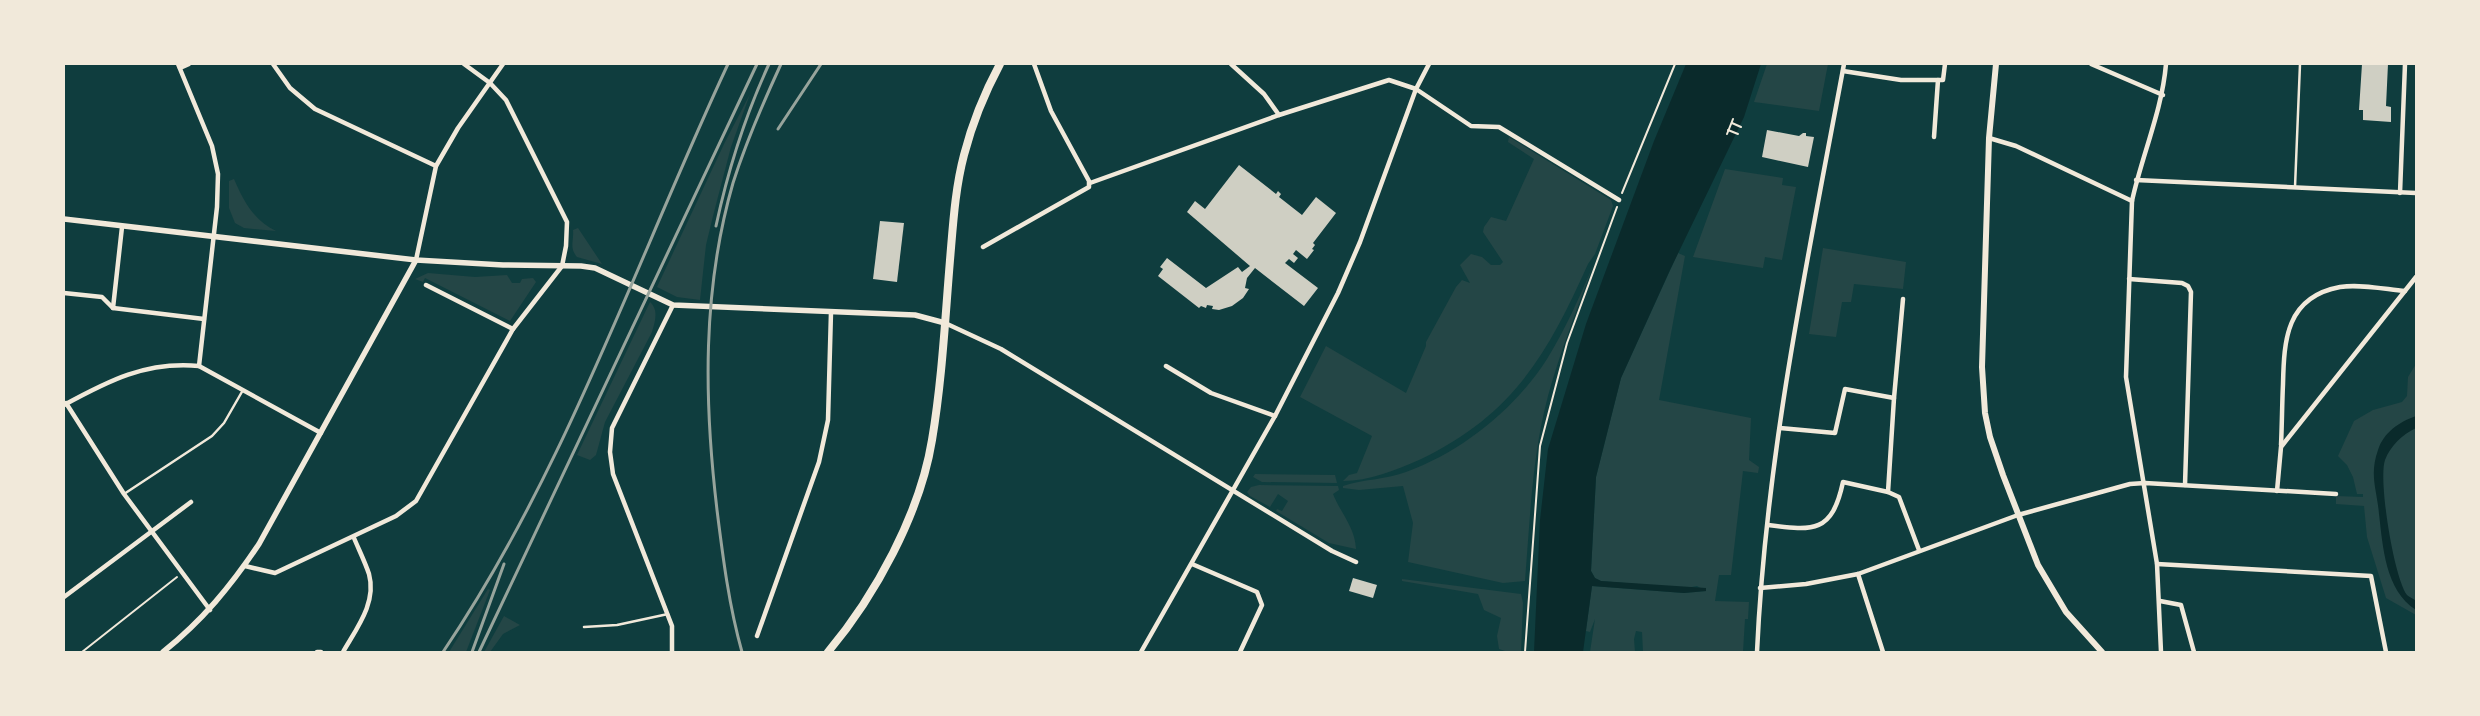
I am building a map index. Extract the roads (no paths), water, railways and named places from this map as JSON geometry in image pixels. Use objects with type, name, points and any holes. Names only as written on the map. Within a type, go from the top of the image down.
[{"type":"main road","points":[[828,652],[861,608],[881,574],[917,495],[932,442],[958,180],[974,124],[1000,64]]},
{"type":"main road","points":[[1996,64],[1989,138],[1983,389],[1990,438],[2038,565],[2056,597],[2102,652]]},
{"type":"street","points":[[189,64],[179,66],[216,161],[218,182],[199,366]]},
{"type":"street","points":[[273,64],[290,88],[315,109],[436,166]]},
{"type":"street","points":[[244,566],[275,573],[354,538],[396,516],[416,501],[513,329],[562,266],[566,246],[567,222],[506,100],[490,83],[464,64]]},
{"type":"street","points":[[163,652],[210,610],[236,578],[291,489],[416,260],[436,166],[458,128],[503,64]]},
{"type":"street","points":[[1034,64],[1051,111],[1089,185]]},
{"type":"street","points":[[1231,64],[1264,94],[1279,115]]},
{"type":"street","points":[[1141,652],[1275,416],[1346,276],[1416,89],[1429,64]]},
{"type":"street","points":[[1757,652],[1760,588],[1780,428],[1815,217],[1844,64]]},
{"type":"street","points":[[1843,71],[1901,80],[1943,80],[1945,64]]},
{"type":"street","points":[[2090,64],[2163,95]]},
{"type":"street","points":[[2161,652],[2157,564],[2126,377],[2132,201],[2136,180],[2163,95],[2166,64]]},
{"type":"street","points":[[2400,193],[2405,64]]},
{"type":"street","points":[[983,247],[1089,185],[1279,115],[1389,80],[1416,89],[1471,126],[1499,127],[1620,200]]},
{"type":"street","points":[[1934,137],[1938,80]]},
{"type":"street","points":[[1989,138],[2016,146],[2132,201]]},
{"type":"street","points":[[2136,180],[2295,189],[2416,193]]},
{"type":"street","points":[[64,220],[416,260],[595,268],[673,305],[915,315],[945,322],[1001,349],[1332,550],[1356,562]]},
{"type":"street","points":[[113,308],[122,227]]},
{"type":"street","points":[[2281,447],[2416,277]]},
{"type":"street","points":[[2129,279],[2182,283],[2188,286],[2191,292],[2185,485]]},
{"type":"street","points":[[426,285],[513,329]]},
{"type":"street","points":[[2277,491],[2281,447],[2284,345],[2294,315],[2306,302],[2322,292],[2340,287],[2356,286],[2405,291]]},
{"type":"street","points":[[64,293],[102,297],[113,308],[204,319]]},
{"type":"street","points":[[1888,492],[1903,299]]},
{"type":"street","points":[[672,652],[672,626],[613,474],[610,452],[612,428],[673,305]]},
{"type":"street","points":[[757,636],[819,462],[828,420],[832,312]]},
{"type":"street","points":[[210,610],[124,494],[65,404],[104,382],[151,367],[175,363],[199,366],[320,433]]},
{"type":"street","points":[[1166,366],[1211,392],[1275,416]]},
{"type":"street","points":[[1780,428],[1835,433],[1845,389],[1894,398]]},
{"type":"street","points":[[1768,525],[1800,529],[1822,525],[1830,517],[1839,502],[1843,482],[1888,492],[1899,497],[1919,550]]},
{"type":"street","points":[[1760,588],[1806,584],[1858,574],[2018,515],[2130,484],[2145,483],[2336,494]]},
{"type":"street","points":[[64,597],[191,502]]},
{"type":"street","points":[[343,652],[366,612],[371,596],[369,575],[354,538]]},
{"type":"street","points":[[1192,564],[1257,592],[1262,606],[1240,652]]},
{"type":"street","points":[[2157,564],[2371,576],[2386,652]]},
{"type":"street","points":[[1858,574],[1883,652]]},
{"type":"street","points":[[2160,601],[2182,605],[2194,652]]},
{"type":"lane","points":[[2295,189],[2300,64]]},
{"type":"lane","points":[[124,494],[212,436],[224,423],[243,390]]},
{"type":"lane","points":[[584,626],[617,625],[668,614]]},
{"type":"railway","points":[[443,652],[487,583],[563,438],[728,64]]},
{"type":"railway","points":[[479,652],[757,64]]},
{"type":"railway","points":[[716,226],[738,144],[752,103],[769,64]]},
{"type":"railway","points":[[742,652],[727,582],[713,469],[708,387],[711,305],[723,223],[733,183],[755,123],[781,64]]},
{"type":"railway","points":[[778,129],[821,64]]},
{"type":"railway","points":[[472,652],[504,564]]}]
